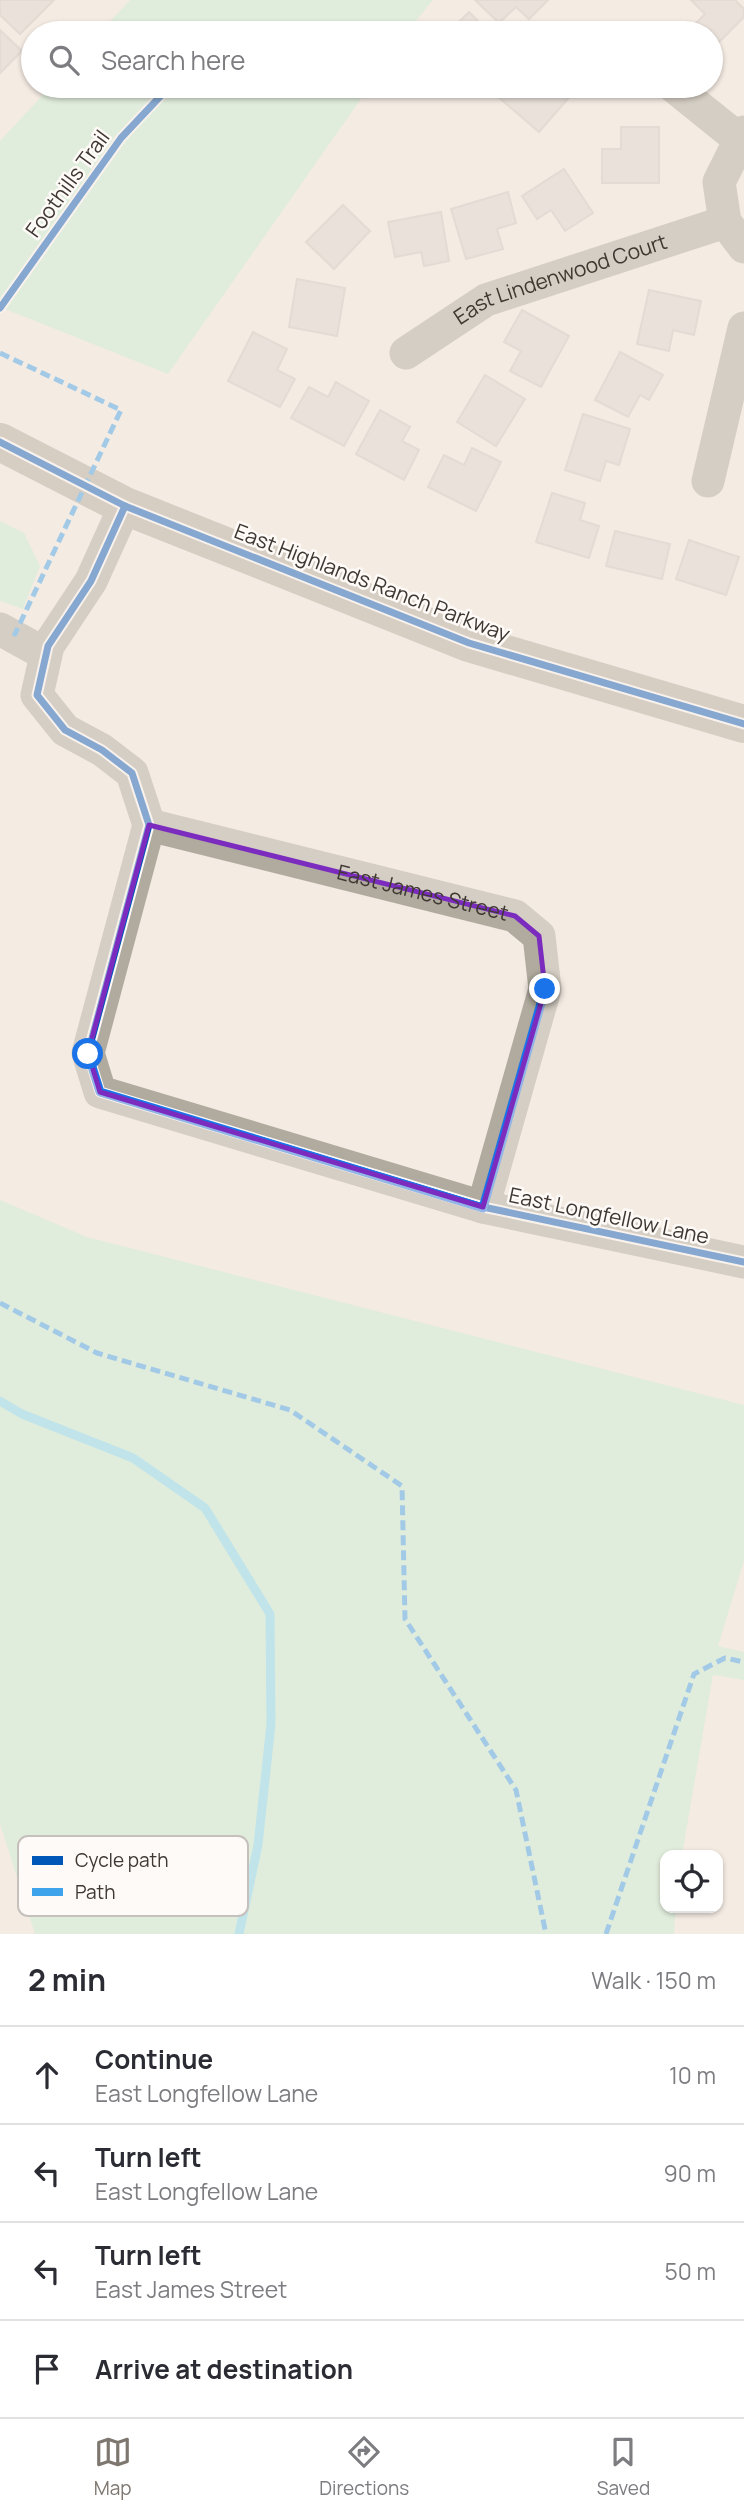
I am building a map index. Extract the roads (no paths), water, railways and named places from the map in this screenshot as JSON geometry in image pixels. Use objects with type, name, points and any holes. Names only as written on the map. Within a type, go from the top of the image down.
[{"type":"main road","name":"East Highlands Ranch Parkway","points":[[0,442],[125,506],[469,643],[744,724]]},
{"type":"street","points":[[690,98],[742,136],[719,182],[734,235]]},
{"type":"street","name":"East Lindenwood Court","points":[[406,353],[486,300],[734,235]]},
{"type":"street","points":[[708,481],[744,328]]},
{"type":"street","points":[[125,506],[91,581],[46,654],[37,695],[65,730],[103,750],[132,773],[149,825]]},
{"type":"street","points":[[0,629],[46,654]]},
{"type":"street","name":"East James Street","points":[[149,825],[515,916],[539,936],[545,989],[483,1208]]},
{"type":"street","name":"East Longfellow Lane","points":[[149,825],[88,1054],[100,1092],[483,1208],[744,1262]]},
{"type":"waterway","points":[[0,1401],[22,1414],[133,1458],[205,1508],[270,1614],[271,1724],[258,1845],[248,1892]]},
{"type":"waterway","points":[[239,1934],[243,1916]]}]
